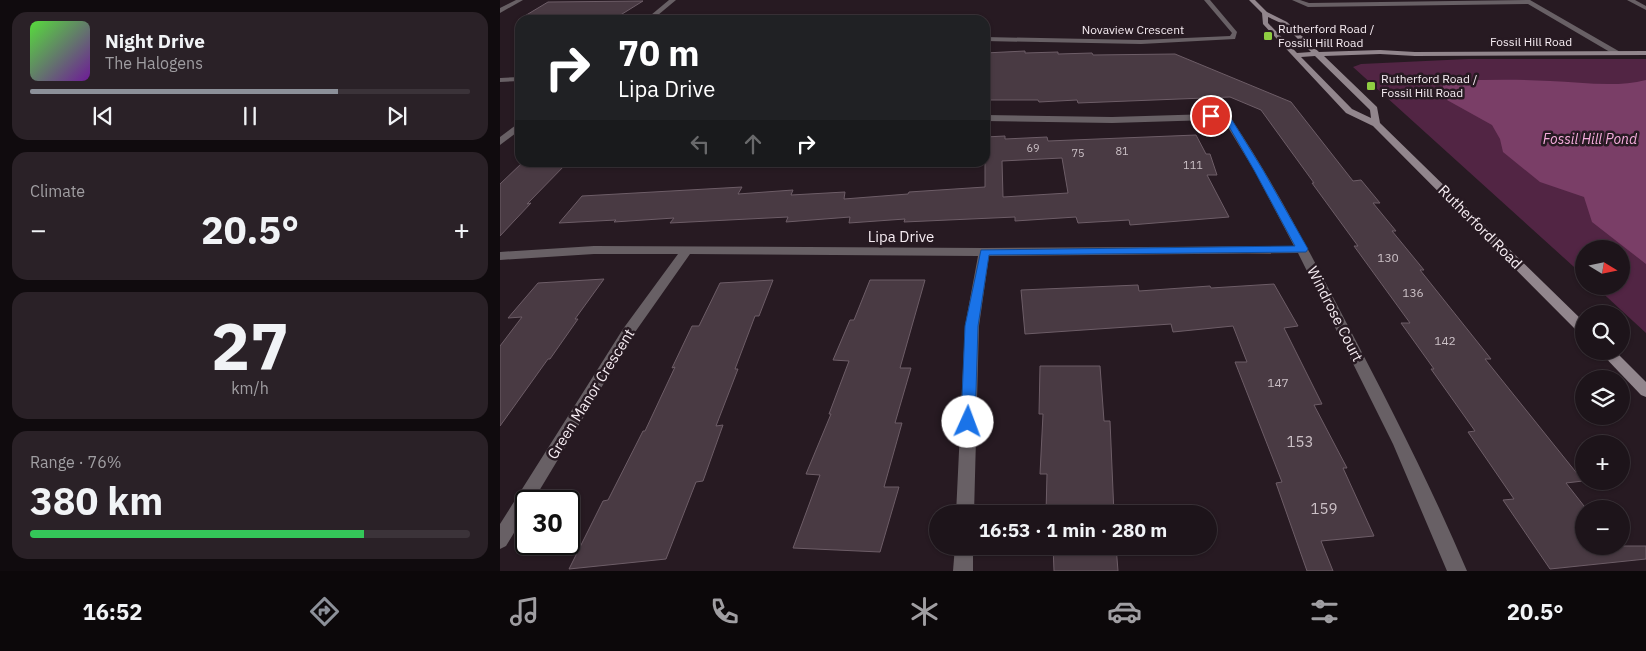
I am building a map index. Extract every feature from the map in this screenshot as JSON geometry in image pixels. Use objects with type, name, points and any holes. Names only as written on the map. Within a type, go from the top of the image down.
[{"type":"main road","name":"Rutherford Road","points":[[1252,0],[1266,14],[1285,23],[1374,109],[1376,124]]},
{"type":"main road","name":"Rutherford Road","points":[[1266,14],[1265,23],[1349,110],[1376,124],[1575,321]]},
{"type":"main road","name":"Fossil Hill Road","points":[[1300,59],[1386,58],[1415,54],[1646,53]]},
{"type":"main road","points":[[1615,360],[1646,391]]},
{"type":"street","points":[[500,11],[520,0]]},
{"type":"street","points":[[654,15],[673,0]]},
{"type":"street","name":"Novaview Crescent","points":[[990,39],[1141,42],[1233,38],[1235,33],[1207,0]]},
{"type":"street","points":[[1295,0],[1308,5],[1528,1],[1618,53]]},
{"type":"street","points":[[1630,0],[1646,8]]},
{"type":"street","points":[[500,80],[515,79]]},
{"type":"street","name":"Windrose Court","points":[[990,118],[1112,120],[1211,116],[1230,122],[1259,170],[1302,249],[1401,443],[1457,571]]},
{"type":"street","points":[[500,142],[515,130]]},
{"type":"street","name":"Lipa Drive","points":[[500,256],[594,250],[984,252],[1302,249]]},
{"type":"street","name":"Green Manor Crescent","points":[[500,540],[628,332],[686,251]]},
{"type":"street","points":[[965,505],[972,326],[984,252]]},
{"type":"street","points":[[963,571],[964,555]]},
{"type":"shaded area","points":[[1468,59],[1646,59],[1646,333],[1630,318],[1630,305],[1616,305],[1605,295],[1630,295],[1630,240],[1575,240],[1575,268],[1353,67],[1361,64]]},
{"type":"water","name":"Fossil Hill Pond","points":[[1461,80],[1528,80],[1622,84],[1646,80],[1646,264],[1630,252],[1630,240],[1615,240],[1592,222],[1584,197],[1540,182],[1503,152],[1500,139],[1492,125],[1447,100],[1443,91],[1443,83]]},
{"type":"building","points":[[643,1],[620,15],[526,15],[548,2]]},
{"type":"building","points":[[1025,51],[1025,53],[1092,53],[1093,55],[1175,54],[1291,102],[1353,181],[1361,180],[1380,203],[1373,203],[1396,231],[1392,231],[1424,270],[1420,270],[1491,359],[1485,359],[1575,471],[1575,482],[1566,483],[1579,500],[1575,500],[1575,555],[1630,555],[1630,546],[1646,546],[1646,559],[1550,569],[1503,500],[1514,499],[1468,432],[1475,431],[1401,323],[1410,323],[1354,246],[1358,246],[1261,110],[1230,97],[1078,103],[1077,100],[1039,102],[1038,100],[990,100],[990,53]]},
{"type":"building","points":[[1196,135],[1206,154],[1210,154],[1217,175],[1207,175],[1229,217],[1130,225],[1129,220],[1078,223],[1076,217],[1015,221],[1015,217],[904,222],[905,219],[849,223],[850,217],[786,222],[788,217],[670,223],[674,218],[559,223],[582,196],[742,187],[738,194],[793,190],[791,195],[845,192],[844,199],[985,187],[985,167],[990,167],[990,137],[1005,136],[1005,139],[1047,137],[1048,141]],"holes":[[[1062,158],[1068,193],[1003,197],[1002,161]]]},
{"type":"building","points":[[518,167],[563,167],[527,204],[531,203],[500,236],[500,184]]},
{"type":"building","points":[[604,279],[575,319],[578,319],[550,359],[548,359],[500,426],[500,346],[522,317],[508,318],[538,283]]},
{"type":"building","points":[[773,280],[759,316],[755,316],[735,369],[738,369],[716,426],[723,425],[703,481],[696,482],[666,559],[569,569],[576,555],[580,555],[580,547],[603,501],[608,500],[643,431],[645,431],[692,326],[699,326],[720,283]]},
{"type":"building","points":[[870,280],[925,280],[900,368],[911,368],[895,423],[902,423],[884,487],[899,487],[880,552],[793,548],[820,475],[806,474],[831,414],[829,414],[849,361],[833,360],[850,320],[854,320]]},
{"type":"building","points":[[1274,284],[1298,326],[1284,328],[1322,404],[1314,405],[1347,468],[1343,468],[1374,536],[1321,541],[1333,571],[1307,571],[1276,483],[1282,482],[1235,362],[1247,362],[1233,326],[1173,332],[1171,324],[1025,334],[1021,290],[1138,285],[1139,291]]},
{"type":"building","points":[[1040,366],[1100,366],[1104,421],[1110,421],[1114,505],[1046,505],[1047,474],[1040,474],[1043,414],[1039,414]]},
{"type":"building","points":[[1053,555],[1117,555],[1118,571],[1054,571]]},
{"type":"place","name":"Rutherford Road / Fossill Hill Road","points":[[1268,36]]},
{"type":"place","name":"Rutherford Road / Fossil Hill Road","points":[[1371,86]]},
{"type":"route","points":[[968,422],[972,326],[984,252],[1302,249],[1242,140],[1230,122],[1211,116]]}]
